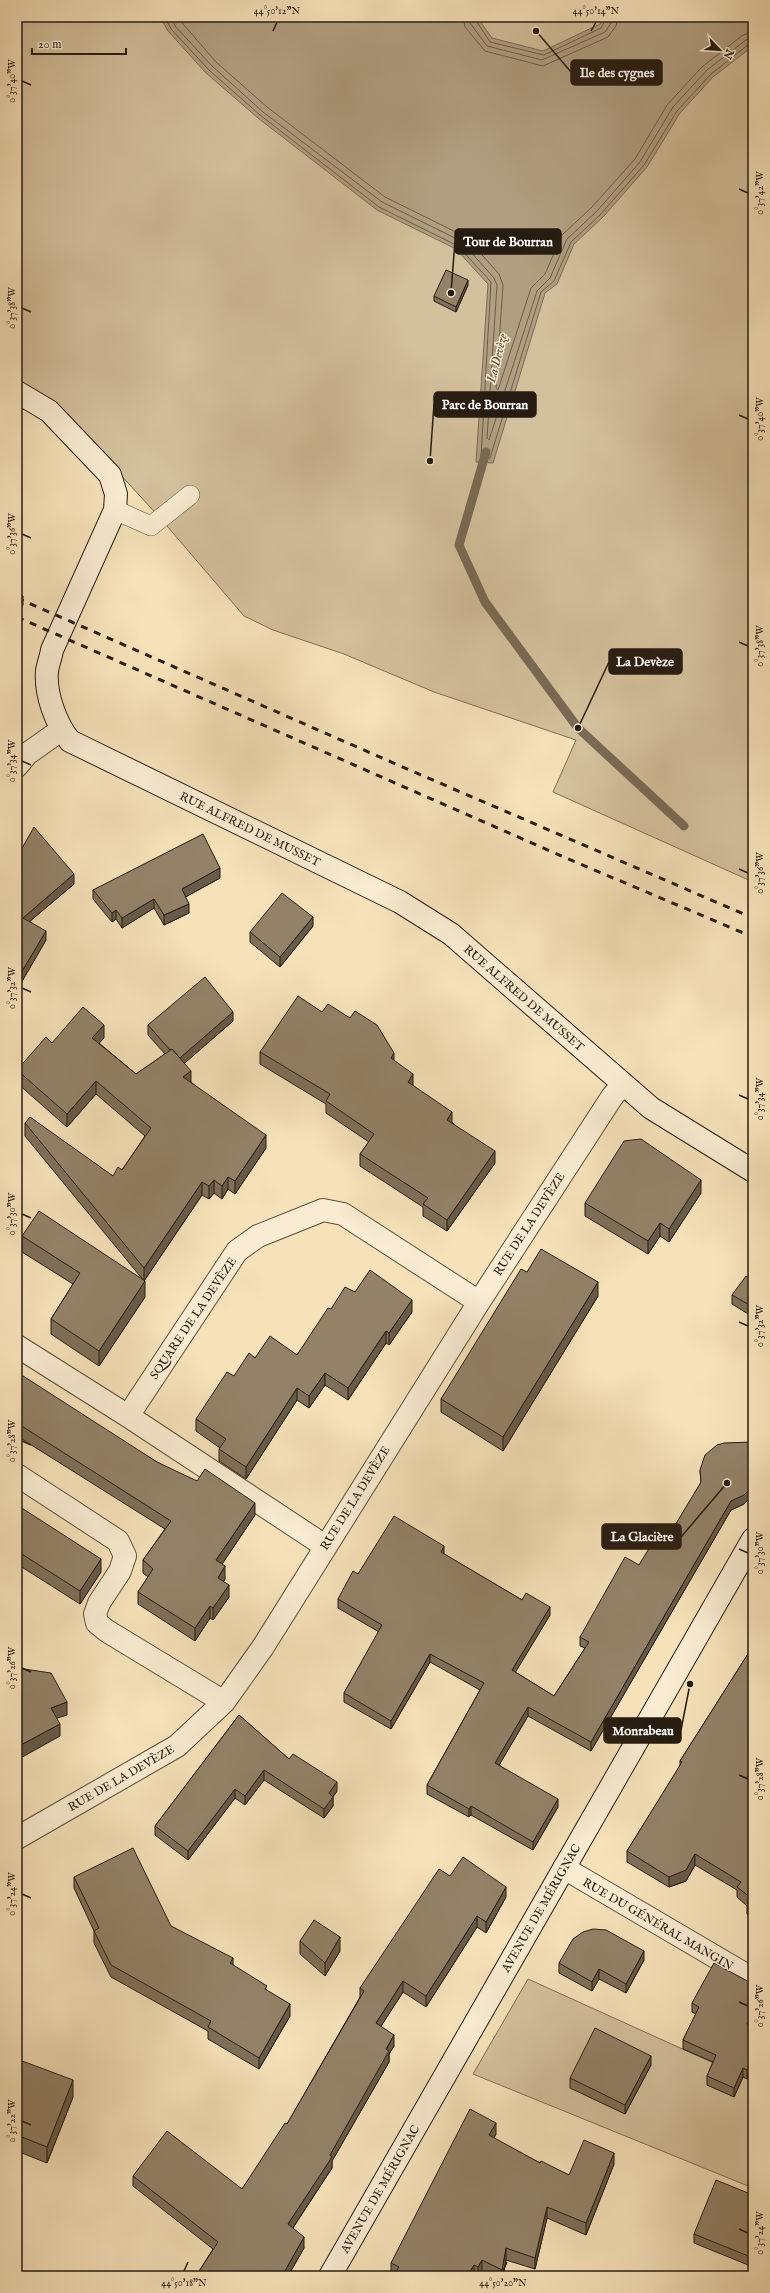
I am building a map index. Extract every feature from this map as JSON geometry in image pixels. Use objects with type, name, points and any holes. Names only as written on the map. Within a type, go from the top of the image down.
[{"type":"street","points":[[17,392],[48,411],[110,475],[116,494],[115,510],[52,650],[47,672],[50,694],[61,730],[27,754],[17,766]]},
{"type":"street","name":"RUE ALFRED DE MUSSET","points":[[61,730],[70,740],[82,747],[400,902],[451,934],[622,1085],[651,1108],[753,1172]]},
{"type":"street","name":"RUE DE LA DEVÈZE","points":[[17,1838],[177,1746],[224,1702],[263,1647],[478,1302],[612,1097],[622,1085]]},
{"type":"street","name":"SQUARE DE LA DEVÈZE","points":[[128,1416],[238,1251],[258,1236],[323,1210],[342,1214],[478,1302]]},
{"type":"street","points":[[19,1351],[128,1416],[325,1546]]},
{"type":"street","points":[[17,1475],[118,1541],[125,1556],[120,1571],[99,1604],[95,1614],[97,1623],[107,1631],[224,1702]]},
{"type":"street","name":"AVENUE DE MÉRIGNAC","points":[[330,2276],[564,1868],[751,1549]]},
{"type":"street","name":"RUE DU GÉNÉRAL MANGIN","points":[[564,1868],[753,1979]]},
{"type":"lane","points":[[115,510],[151,526],[190,495]]},
{"type":"shaded area","points":[[17,17],[753,17],[753,882],[553,792],[576,740],[434,692],[344,654],[273,630],[244,616],[161,519],[54,402],[17,380]]},
{"type":"shaded area","points":[[528,1979],[753,2081],[753,2188],[473,2074]]},
{"type":"water","points":[[160,17],[477,17],[492,38],[543,51],[600,24],[604,17],[753,17],[753,46],[713,77],[680,113],[647,167],[603,217],[574,244],[557,284],[545,293],[493,463],[476,462],[488,284],[456,249],[377,210],[258,118],[206,73],[168,31]]},
{"type":"building","points":[[446,270],[468,280],[456,307],[434,296]]},
{"type":"building","points":[[17,592],[23,596],[17,605]]},
{"type":"building","points":[[34,827],[74,874],[23,918],[46,931],[21,973],[17,971],[17,857]]},
{"type":"building","points":[[203,834],[220,868],[182,889],[189,904],[164,915],[154,899],[122,918],[116,910],[112,913],[93,890]]},
{"type":"building","points":[[282,893],[313,917],[280,957],[250,932]]},
{"type":"building","points":[[205,977],[233,1012],[180,1058],[172,1049],[170,1050],[148,1025]]},
{"type":"building","points":[[298,996],[322,1012],[328,1004],[350,1018],[355,1011],[377,1025],[394,1053],[391,1058],[413,1074],[408,1082],[452,1112],[447,1120],[495,1151],[447,1220],[423,1204],[428,1198],[360,1154],[374,1134],[326,1101],[330,1094],[260,1052]]},
{"type":"building","points":[[83,1007],[104,1025],[92,1038],[136,1074],[172,1049],[191,1071],[183,1077],[266,1135],[235,1181],[228,1177],[222,1186],[214,1180],[209,1186],[202,1182],[144,1268],[25,1123],[30,1117],[113,1176],[118,1167],[122,1170],[151,1128],[96,1081],[67,1114],[17,1070],[46,1037],[52,1043]]},
{"type":"building","points":[[641,1139],[701,1180],[669,1229],[660,1223],[648,1241],[585,1203],[624,1141]]},
{"type":"building","points":[[39,1211],[145,1281],[99,1351],[51,1319],[80,1273],[22,1236]]},
{"type":"building","points":[[541,1249],[598,1282],[503,1437],[441,1399],[521,1269],[527,1272]]},
{"type":"building","points":[[370,1270],[412,1300],[389,1333],[386,1331],[348,1388],[325,1373],[309,1396],[297,1388],[246,1467],[219,1449],[226,1439],[196,1419],[227,1372],[234,1376],[249,1353],[255,1358],[270,1336],[297,1355],[328,1308],[331,1309],[345,1287],[355,1292]]},
{"type":"building","points":[[746,1276],[753,1280],[753,1307],[732,1295]]},
{"type":"building","points":[[20,1374],[157,1462],[197,1481],[205,1469],[255,1503],[216,1560],[225,1566],[218,1578],[229,1585],[213,1608],[210,1606],[195,1628],[138,1592],[153,1569],[143,1560],[171,1521],[17,1423],[17,1379]]},
{"type":"building","points":[[753,1442],[753,1486],[744,1495],[731,1501],[591,1742],[528,1707],[495,1763],[558,1799],[533,1842],[471,1806],[469,1809],[427,1785],[484,1683],[430,1654],[391,1721],[344,1693],[382,1625],[338,1599],[353,1571],[358,1574],[394,1516],[444,1546],[441,1552],[522,1600],[526,1593],[550,1607],[512,1670],[554,1696],[589,1642],[580,1637],[625,1557],[639,1565],[656,1537],[665,1542],[701,1482],[700,1470],[705,1455],[717,1445],[724,1443]]},
{"type":"building","points":[[17,1505],[101,1559],[80,1591],[17,1551]]},
{"type":"building","points":[[753,1646],[753,1908],[747,1903],[751,1898],[737,1887],[741,1882],[695,1854],[686,1870],[669,1877],[627,1851],[682,1762],[680,1761]]},
{"type":"building","points":[[24,1669],[51,1673],[67,1702],[51,1708],[60,1724],[17,1747],[17,1672]]},
{"type":"building","points":[[239,1715],[289,1759],[293,1754],[337,1782],[329,1793],[333,1797],[324,1809],[264,1770],[245,1796],[235,1789],[188,1851],[155,1826]]},
{"type":"building","points":[[133,1848],[171,1926],[233,1958],[230,1963],[267,1986],[265,1989],[290,2004],[259,2058],[208,2027],[211,2021],[111,1965],[94,1931],[99,1928],[74,1877]]},
{"type":"building","points":[[463,1857],[506,1887],[486,1922],[477,1916],[426,1996],[403,1981],[376,2023],[394,2035],[386,2049],[389,2051],[330,2155],[332,2157],[288,2224],[304,2237],[282,2276],[196,2276],[218,2242],[133,2176],[167,2131],[242,2189],[285,2123],[287,2124],[364,1991],[360,1988],[439,1869],[450,1876]]},
{"type":"building","points":[[314,1920],[340,1937],[325,1963],[300,1941]]},
{"type":"building","points":[[593,1929],[606,1930],[644,1951],[626,1984],[599,1969],[592,1982],[559,1963],[573,1939],[583,1932]]},
{"type":"building","points":[[714,1963],[753,1984],[753,2013],[747,2024],[753,2028],[753,2068],[750,2066],[747,2070],[743,2068],[734,2088],[707,2076],[716,2055],[683,2040],[699,2007],[692,2003]]},
{"type":"building","points":[[595,2028],[651,2056],[625,2105],[570,2078]]},
{"type":"building","points":[[17,2059],[73,2080],[47,2147],[17,2135]]},
{"type":"building","points":[[470,2109],[496,2123],[489,2135],[540,2163],[541,2161],[569,2175],[584,2140],[614,2153],[586,2223],[547,2207],[535,2258],[506,2248],[502,2270],[482,2260],[478,2267],[474,2265],[467,2276],[393,2276],[399,2267],[391,2263]]},
{"type":"building","points":[[716,2180],[753,2195],[753,2258],[694,2234]]},
{"type":"waterway","name":"La Devèze","points":[[486,452],[459,545],[485,602],[578,728],[684,826]]},
{"type":"railway","points":[[17,598],[398,765],[753,918]]},
{"type":"railway","points":[[17,617],[566,858],[753,937]]},
{"type":"place","name":"Ile des cygnes","points":[[536,31]]},
{"type":"place","name":"Tour de Bourran","points":[[451,293]]},
{"type":"place","name":"Parc de Bourran","points":[[430,461]]},
{"type":"place","name":"La Devèze","points":[[578,728]]},
{"type":"place","name":"La Glacière","points":[[727,1483]]},
{"type":"place","name":"Monrabeau","points":[[690,1684]]}]
